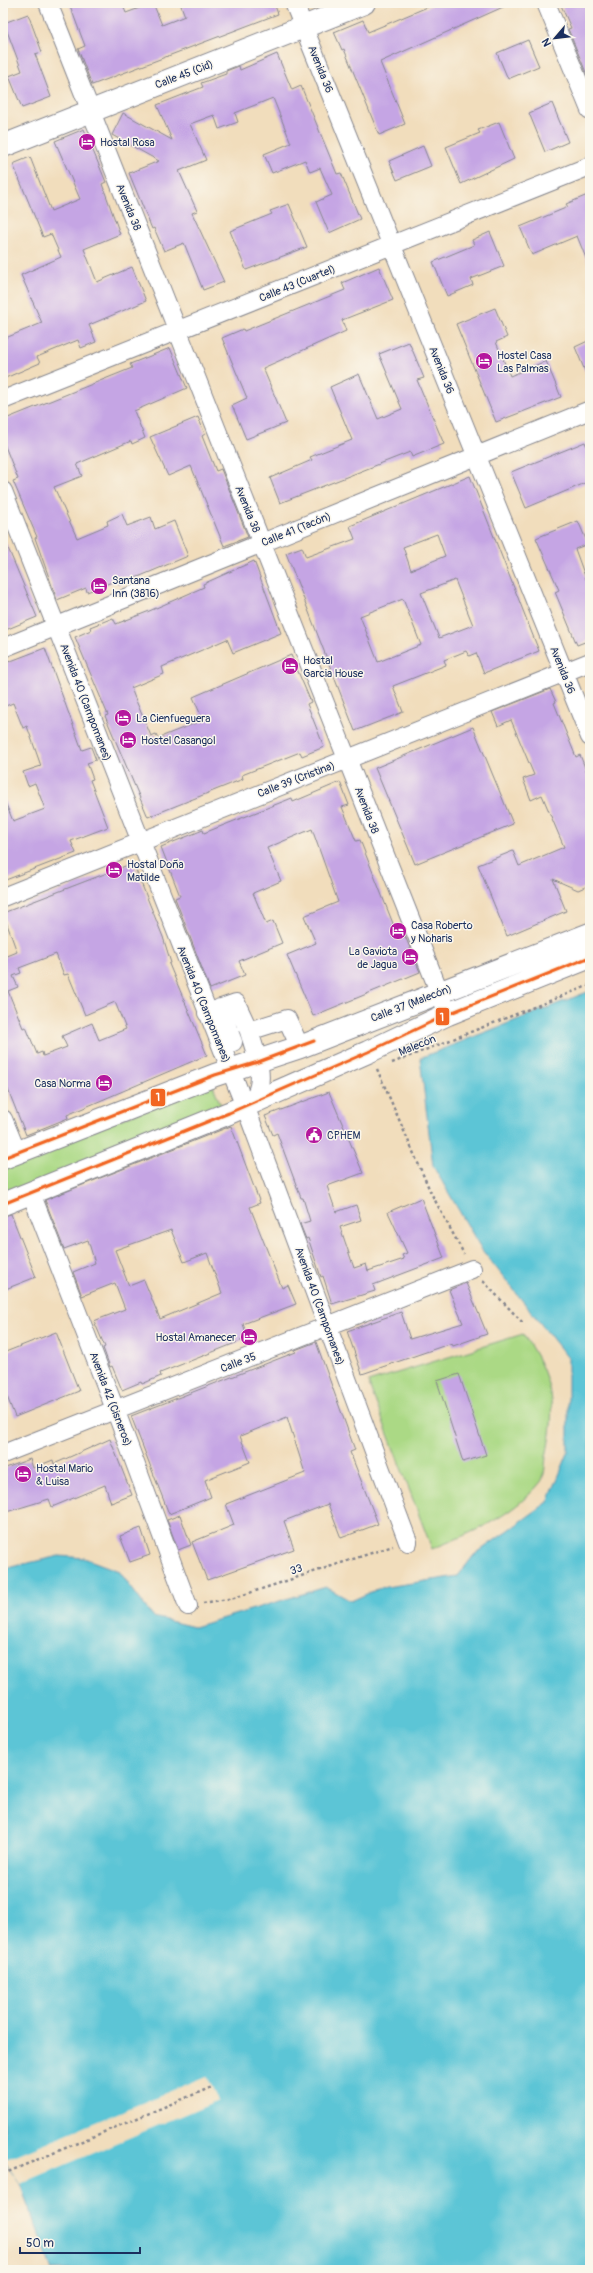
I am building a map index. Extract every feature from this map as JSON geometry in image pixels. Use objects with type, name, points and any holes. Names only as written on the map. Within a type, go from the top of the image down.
[{"type":"main road","name":"Calle 45 (Cid)","points":[[3,146],[364,3]]},
{"type":"main road","name":"Calle 37 (Malecón)","points":[[10,1155],[230,1070],[254,1047],[300,1046],[590,934]]},
{"type":"main road","points":[[3,1204],[245,1105],[375,1065],[448,1014],[590,957]]},
{"type":"street","name":"Avenida 38","points":[[48,3],[448,1014]]},
{"type":"street","name":"Avenida 36","points":[[294,3],[590,737]]},
{"type":"street","points":[[546,3],[590,110]]},
{"type":"street","name":"Calle 43 (Cuartel)","points":[[3,400],[590,166]]},
{"type":"street","name":"Calle 41 (Tacón)","points":[[3,648],[590,410]]},
{"type":"street","name":"Avenida 40 (Campomanes)","points":[[3,491],[140,840],[226,1042],[230,1070],[245,1105],[408,1542]]},
{"type":"street","name":"Calle 39 (Cristina)","points":[[3,897],[140,840],[590,662]]},
{"type":"street","points":[[214,1011],[236,1003],[254,1047],[259,1074],[256,1093],[245,1105]]},
{"type":"street","points":[[254,1047],[287,1019],[300,1046]]},
{"type":"street","points":[[226,1042],[254,1047]]},
{"type":"street","points":[[3,1119],[10,1155]]},
{"type":"street","name":"Avenida 42 (Cisneros)","points":[[31,1193],[115,1409],[188,1606]]},
{"type":"street","name":"Calle 35","points":[[3,1454],[472,1269]]},
{"type":"path","name":"Malecón","points":[[392,1064],[590,985]]},
{"type":"path","points":[[375,1065],[431,1193],[472,1269],[524,1324]]},
{"type":"path","name":"33","points":[[188,1606],[234,1598],[408,1542]]},
{"type":"path","points":[[3,2174],[212,2087]]},
{"type":"green space","points":[[212,1083],[222,1108],[3,1197],[3,1166]]},
{"type":"green space","points":[[523,1334],[541,1365],[550,1392],[551,1422],[542,1481],[516,1506],[503,1515],[476,1530],[432,1549],[368,1382]]},
{"type":"water","points":[[590,991],[590,2270],[52,2270],[20,2184],[3,2160],[3,1572],[11,1567],[59,1556],[84,1558],[119,1571],[153,1617],[194,1627],[326,1587],[351,1601],[380,1588],[458,1576],[474,1555],[548,1502],[568,1453],[568,1358],[482,1250],[433,1166],[420,1058]]},
{"type":"pier","points":[[207,2076],[218,2100],[20,2184],[4,2160]]},
{"type":"building","points":[[69,3],[122,3],[126,13],[153,3],[162,25],[185,16],[180,3],[274,3],[278,14],[92,85],[78,49],[85,46]]},
{"type":"building","points":[[437,3],[512,3],[380,62],[405,124],[379,135],[344,49],[342,50],[334,32],[363,20],[368,32]]},
{"type":"building","points":[[560,3],[590,3],[590,82],[568,29],[571,28]]},
{"type":"building","points":[[28,14],[42,52],[35,54],[51,97],[22,108],[9,76],[22,71],[4,23]]},
{"type":"building","points":[[528,40],[539,66],[508,79],[497,53]]},
{"type":"building","points":[[277,54],[292,90],[301,86],[337,174],[341,173],[360,219],[329,233],[316,202],[332,195],[320,168],[310,172],[305,160],[272,173],[264,154],[291,143],[273,98],[235,113],[238,122],[219,129],[214,115],[190,124],[206,160],[179,171],[197,211],[192,213],[224,282],[203,290],[184,243],[164,251],[154,228],[152,229],[129,173],[159,161],[112,135],[123,113],[172,140],[157,105],[203,87],[201,83],[226,74],[226,71],[239,66],[240,70]]},
{"type":"building","points":[[552,103],[568,142],[545,152],[529,113]]},
{"type":"building","points":[[499,122],[514,159],[461,184],[446,147],[480,133],[478,130]]},
{"type":"building","points":[[84,129],[106,182],[102,184],[120,234],[84,249],[97,282],[132,267],[146,301],[89,325],[96,342],[81,348],[78,340],[37,357],[40,363],[3,379],[3,339],[42,323],[21,275],[61,257],[51,234],[43,237],[13,164],[30,157],[51,211],[80,199],[55,141]]},
{"type":"building","points":[[423,146],[431,166],[397,180],[389,161]]},
{"type":"building","points":[[590,194],[590,268],[577,236],[532,255],[520,227],[568,207],[566,204]]},
{"type":"building","points":[[289,204],[307,247],[246,270],[230,231],[272,214],[270,211]]},
{"type":"building","points":[[490,232],[504,266],[471,279],[473,285],[447,296],[433,262],[474,245],[472,240]]},
{"type":"building","points":[[379,267],[393,300],[342,320],[346,331],[263,368],[286,423],[246,439],[232,405],[247,398],[222,338],[243,329],[244,331],[345,290],[342,283]]},
{"type":"building","points":[[495,308],[507,337],[496,342],[510,376],[546,361],[561,397],[496,422],[456,324]]},
{"type":"building","points":[[590,340],[590,383],[575,347]]},
{"type":"building","points":[[409,342],[424,378],[417,380],[444,444],[412,457],[410,452],[280,503],[270,478],[312,460],[310,457],[352,440],[330,387],[359,374],[378,419],[402,409],[379,354]]},
{"type":"building","points":[[170,348],[187,388],[134,411],[145,438],[132,444],[131,441],[77,464],[82,476],[54,487],[77,538],[108,525],[107,521],[122,514],[127,526],[151,517],[155,529],[174,521],[188,556],[119,585],[117,580],[87,592],[86,588],[57,600],[35,538],[37,537],[13,481],[18,479],[3,441],[3,420],[132,368],[130,364]]},
{"type":"building","points":[[198,417],[205,434],[202,436],[216,471],[221,469],[248,537],[224,546],[191,466],[168,476],[150,437]]},
{"type":"building","points":[[585,442],[590,454],[590,481],[526,508],[511,472]]},
{"type":"building","points":[[470,476],[539,651],[484,673],[476,653],[469,656],[466,651],[444,660],[446,665],[393,686],[403,712],[355,731],[286,553],[302,547],[306,557],[355,539],[350,526]],"holes":[[[437,534],[445,556],[411,570],[403,547]],[[455,580],[473,625],[439,638],[421,593]],[[403,599],[421,645],[378,662],[360,616]]]},
{"type":"building","points":[[578,521],[588,544],[575,549],[590,590],[590,640],[577,645],[555,592],[559,590],[536,538]]},
{"type":"building","points":[[3,536],[37,617],[3,631]]},
{"type":"building","points":[[254,561],[281,633],[233,653],[227,639],[162,667],[164,674],[131,688],[134,696],[151,736],[156,734],[158,738],[203,720],[193,697],[291,655],[311,702],[307,704],[324,747],[302,756],[300,752],[242,775],[243,779],[148,817],[105,716],[108,715],[75,637],[91,630],[90,627],[113,618],[116,624],[147,612],[204,587],[203,584]]},
{"type":"building","points":[[45,648],[82,750],[91,747],[96,760],[87,763],[93,779],[90,780],[108,827],[71,841],[76,853],[3,881],[3,797],[13,821],[45,809],[35,783],[28,786],[23,772],[41,766],[27,726],[23,728],[13,703],[3,707],[3,664]]},
{"type":"building","points":[[550,689],[556,702],[554,703],[576,757],[580,755],[590,780],[590,885],[578,890],[553,879],[566,911],[507,936],[478,865],[513,851],[519,866],[564,847],[542,795],[531,800],[523,779],[534,775],[511,720],[498,726],[492,712]]},
{"type":"building","points":[[473,727],[513,824],[415,864],[375,768]]},
{"type":"building","points":[[340,782],[349,805],[342,807],[356,841],[360,840],[394,926],[400,924],[420,972],[313,1016],[287,955],[316,943],[304,916],[338,902],[312,829],[267,848],[281,881],[253,893],[266,924],[273,921],[282,943],[239,961],[245,975],[210,989],[175,898],[180,896],[161,847],[203,830],[204,833],[292,798],[293,802]]},
{"type":"building","points":[[133,863],[163,937],[171,963],[169,964],[207,1055],[67,1115],[68,1118],[26,1135],[3,1077],[3,952],[5,957],[17,952],[3,913]],"holes":[[[56,954],[64,975],[68,974],[85,1015],[115,1002],[126,1029],[99,1040],[92,1023],[62,1036],[67,1047],[43,1056],[42,1052],[37,1054],[26,1027],[23,1028],[8,991],[18,987],[13,976],[21,973],[19,968]]]},
{"type":"building","points":[[329,1092],[363,1173],[327,1186],[336,1212],[356,1205],[361,1220],[340,1227],[354,1268],[366,1264],[368,1271],[404,1259],[402,1255],[407,1253],[388,1212],[421,1198],[444,1258],[373,1285],[375,1291],[332,1304],[308,1238],[306,1239],[300,1224],[310,1221],[303,1198],[301,1198],[277,1133],[273,1135],[265,1116]]},
{"type":"building","points":[[231,1126],[260,1203],[250,1207],[282,1288],[288,1285],[296,1304],[243,1324],[248,1338],[160,1373],[161,1376],[142,1384],[141,1382],[122,1390],[112,1366],[110,1367],[103,1348],[105,1347],[94,1321],[125,1309],[115,1283],[82,1296],[73,1272],[95,1263],[88,1240],[64,1249],[45,1200]],"holes":[[[171,1230],[184,1262],[207,1253],[222,1293],[160,1319],[144,1280],[129,1286],[115,1250]]]},
{"type":"building","points":[[11,1214],[36,1277],[3,1290],[3,1216]]},
{"type":"building","points":[[466,1283],[487,1334],[453,1346],[452,1343],[362,1374],[347,1331],[401,1312],[410,1339],[463,1323],[449,1290]]},
{"type":"building","points":[[56,1332],[79,1391],[15,1417],[3,1386],[3,1353]]},
{"type":"building","points":[[316,1342],[355,1450],[350,1452],[378,1524],[341,1538],[328,1504],[284,1521],[294,1549],[207,1580],[192,1542],[234,1525],[226,1504],[305,1473],[287,1417],[240,1436],[250,1462],[205,1480],[211,1497],[169,1514],[131,1416],[296,1352],[295,1350]]},
{"type":"building","points":[[459,1374],[486,1455],[463,1462],[437,1381]]},
{"type":"building","points":[[110,1439],[132,1495],[111,1503],[105,1485],[52,1507],[49,1499],[3,1513],[3,1469],[30,1459],[33,1468],[53,1460],[54,1464]]},
{"type":"building","points":[[180,1515],[191,1545],[178,1550],[167,1520]]},
{"type":"building","points":[[141,1528],[150,1555],[130,1562],[120,1536]]},
{"type":"transit line","name":"1","points":[[3,1204],[229,1113],[368,1052],[448,1014],[590,957]]},
{"type":"transit line","name":"1","points":[[3,1158],[215,1075],[258,1062],[314,1041]]},
{"type":"place","name":"Hostal Rosa","points":[[87,142]]},
{"type":"place","name":"Hostel Casa Las Palmas","points":[[484,361]]},
{"type":"place","name":"Santana Inn (3816)","points":[[99,586]]},
{"type":"place","name":"Hostal Garcia House","points":[[290,666]]},
{"type":"place","name":"La Cienfueguera","points":[[123,718]]},
{"type":"place","name":"Hostel Casangol","points":[[128,740]]},
{"type":"place","name":"Hostal Doña Matilde","points":[[114,870]]},
{"type":"place","name":"Casa Roberto y Noharis","points":[[398,931]]},
{"type":"place","name":"La Gaviota de Jagua","points":[[410,957]]},
{"type":"place","name":"Casa Norma","points":[[104,1083]]},
{"type":"place","name":"CPHEM","points":[[314,1135]]},
{"type":"place","name":"Hostal Amanecer","points":[[249,1337]]},
{"type":"place","name":"Hostal Mario & Luisa","points":[[23,1474]]}]
